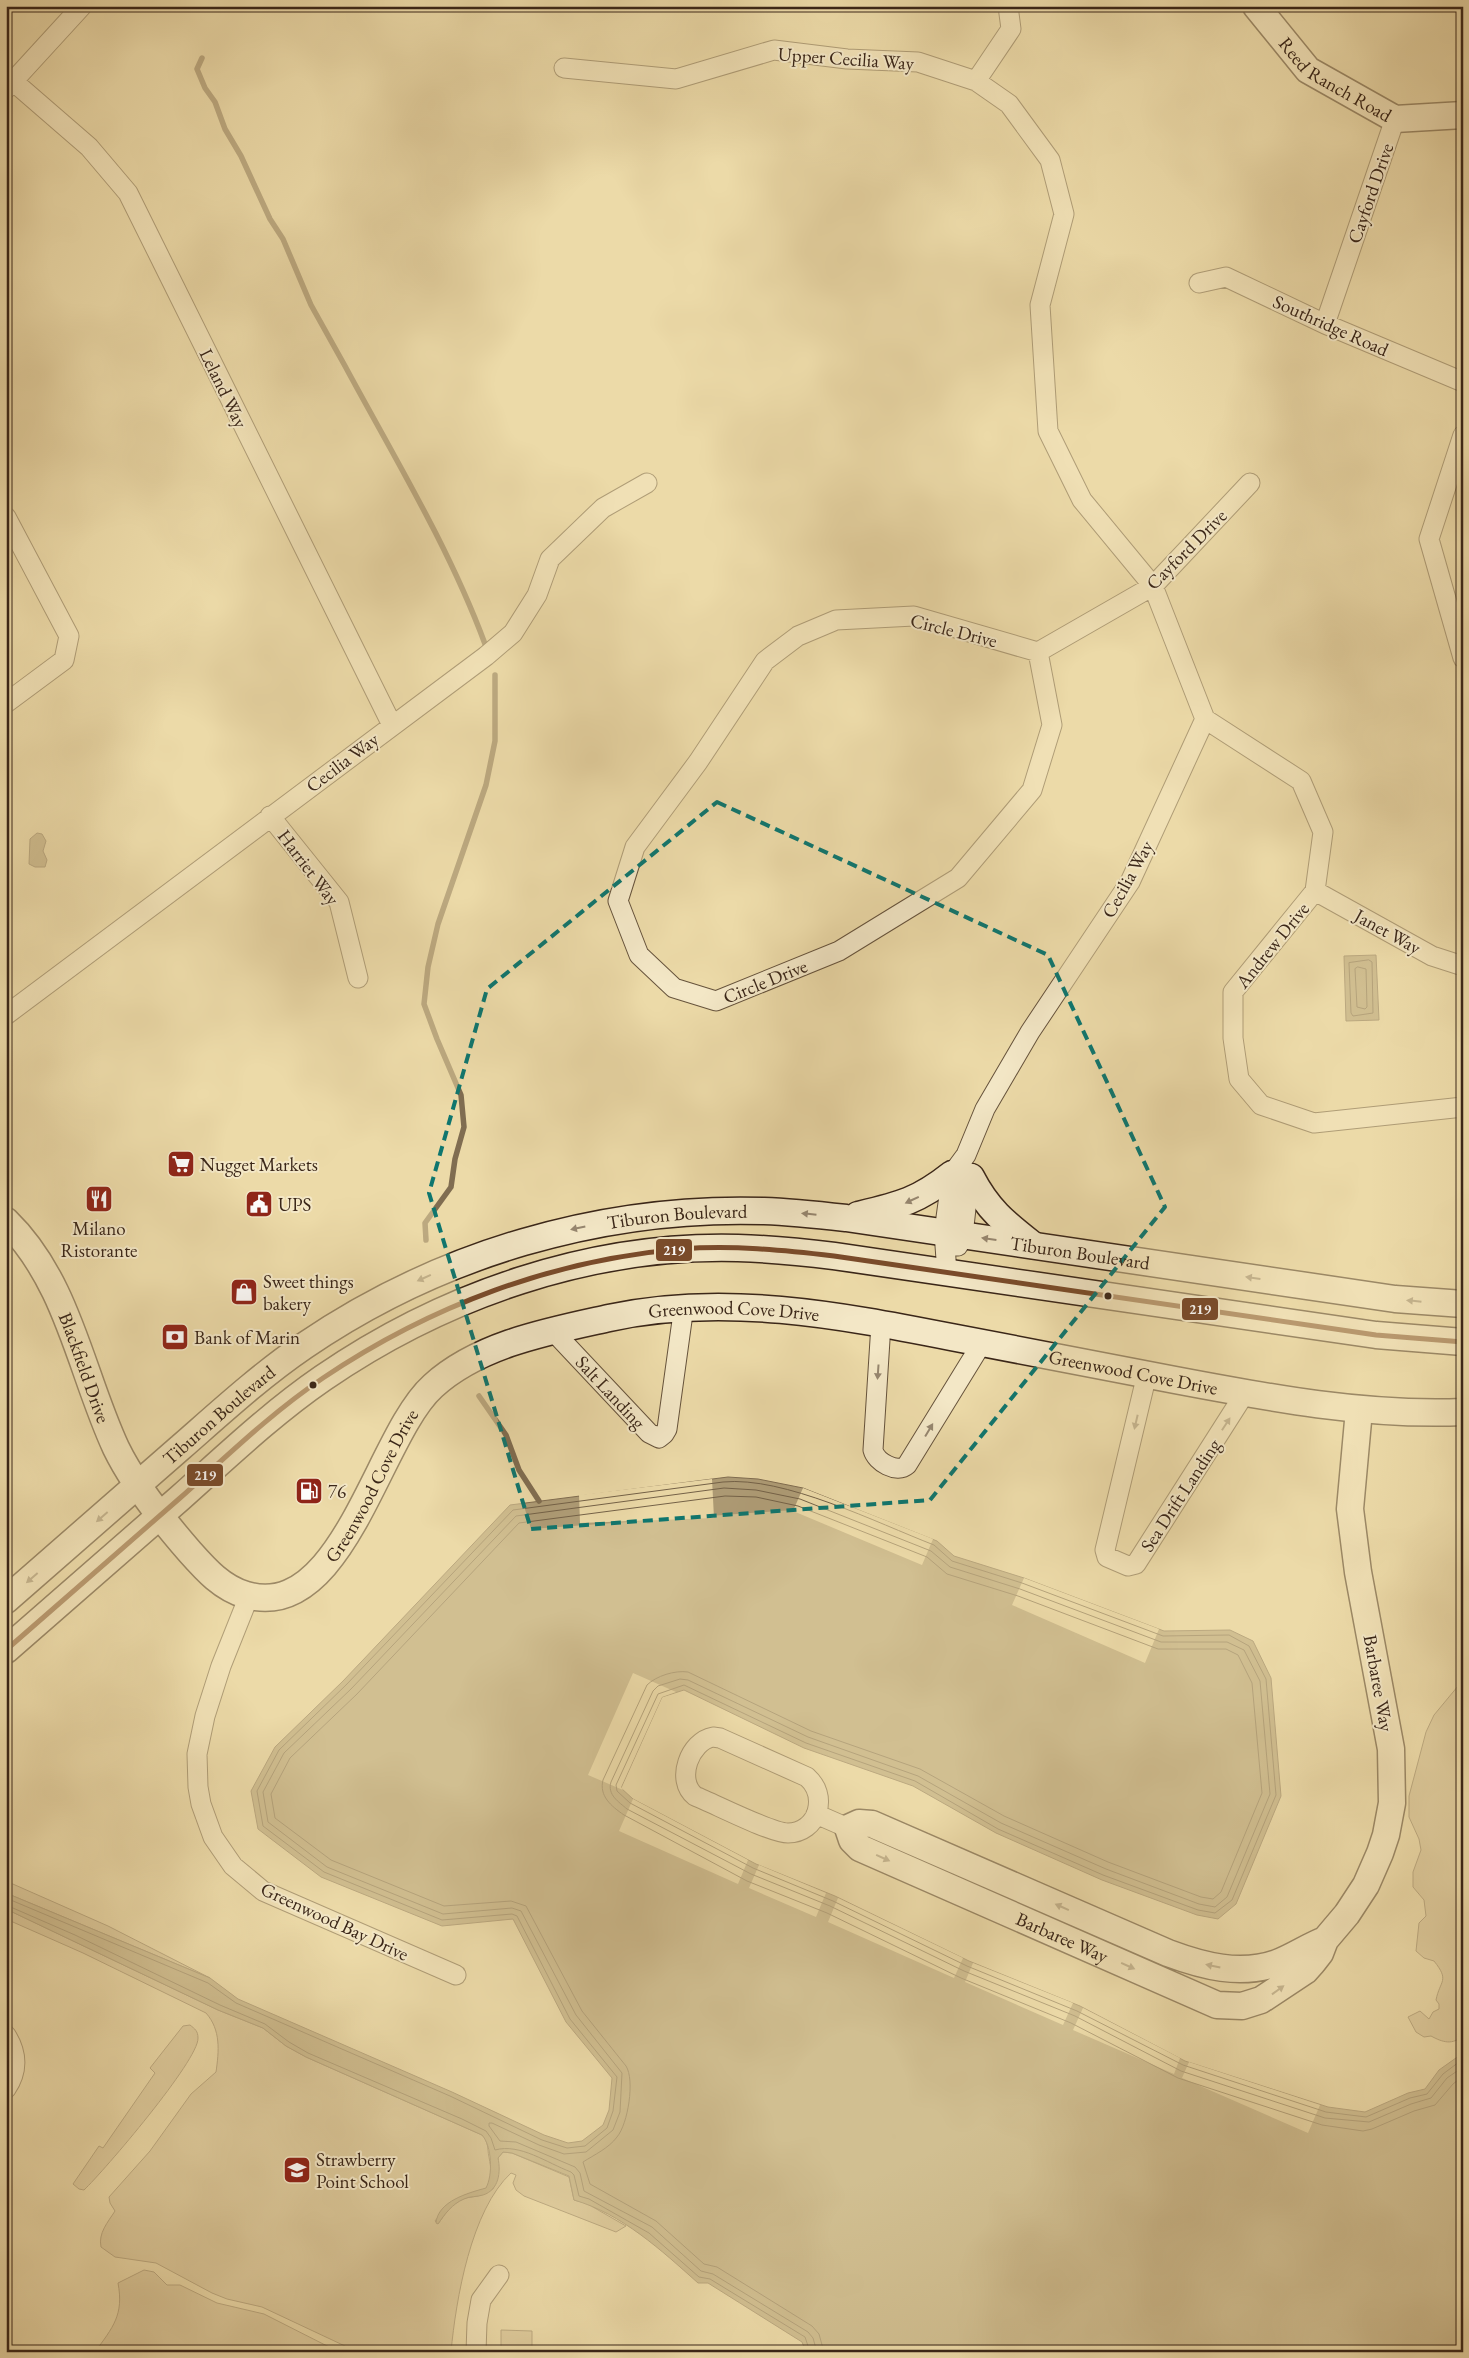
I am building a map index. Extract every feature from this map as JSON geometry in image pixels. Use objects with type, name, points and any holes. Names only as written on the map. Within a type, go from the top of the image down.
[{"type":"street","points":[[10,86],[82,6]]},
{"type":"street","points":[[976,81],[1010,29],[1008,6]]},
{"type":"street","name":"Reed Ranch Road","points":[[1256,6],[1308,70],[1395,119],[1463,115]]},
{"type":"street","name":"Upper Cecilia Way","points":[[564,68],[676,79],[774,50],[847,59],[918,62],[976,81],[1009,104],[1050,160],[1064,214],[1040,305],[1048,431],[1082,500],[1152,586]]},
{"type":"street","name":"Leland Way","points":[[10,86],[89,147],[128,193],[392,725]]},
{"type":"street","name":"Cayford Drive","points":[[1325,324],[1395,119]]},
{"type":"street","name":"Southridge Road","points":[[1199,284],[1226,277],[1325,324],[1463,382]]},
{"type":"street","points":[[1463,434],[1429,539],[1463,658]]},
{"type":"street","name":"Cecilia Way","points":[[6,1015],[486,656],[513,633],[537,595],[550,559],[604,508],[647,483]]},
{"type":"street","name":"Cayford Drive","points":[[1038,652],[1152,586],[1250,483]]},
{"type":"street","points":[[6,517],[69,636],[64,660],[6,703]]},
{"type":"street","points":[[1152,586],[1204,719]]},
{"type":"street","name":"Circle Drive","points":[[914,616],[1038,652],[1052,725],[1032,790],[958,878],[839,951],[716,1001],[674,988],[639,955],[618,901],[635,846],[698,762],[765,661],[798,636],[836,620],[914,616]]},
{"type":"street","name":"Cecilia Way","points":[[947,1273],[963,1169],[985,1109],[1030,1032],[1130,882],[1204,719]]},
{"type":"street","name":"Andrew Drive","points":[[1204,719],[1301,781],[1323,832],[1315,891],[1233,992],[1232,1038],[1239,1079],[1261,1106],[1314,1123],[1463,1107]]},
{"type":"street","name":"Harriet Way","points":[[270,816],[339,902],[358,978]]},
{"type":"street","name":"Janet Way","points":[[1315,891],[1432,956],[1463,966]]},
{"type":"street","points":[[846,1218],[907,1203],[932,1190],[963,1169],[999,1218],[1034,1246]]},
{"type":"street","name":"Tiburon Boulevard","points":[[6,1600],[259,1379],[304,1346],[408,1285],[461,1263],[523,1241],[562,1231],[642,1217],[718,1211],[762,1211],[846,1218],[1363,1294],[1463,1304]]},
{"type":"street","name":"Blackfield Drive","points":[[6,1221],[33,1251],[48,1278],[69,1326],[112,1439],[126,1467],[161,1515]]},
{"type":"street","name":"Tiburon Boulevard","points":[[6,1650],[291,1402],[357,1356],[437,1313],[473,1297],[540,1275],[618,1257],[687,1249],[737,1248],[818,1254],[1376,1335],[1463,1342]]},
{"type":"street","name":"Greenwood Cove Drive","points":[[161,1515],[181,1542],[215,1579],[225,1586],[249,1596],[267,1598],[294,1590],[314,1578],[331,1559],[352,1524],[414,1405],[431,1387],[452,1370],[508,1345],[553,1331],[612,1317],[684,1306],[786,1310],[881,1324],[1307,1404],[1359,1410],[1463,1412]]},
{"type":"street","name":"Salt Landing","points":[[553,1331],[650,1433],[659,1438],[667,1429],[684,1306]]},
{"type":"street","points":[[881,1324],[873,1450],[879,1460],[896,1468],[903,1468],[907,1464],[982,1343]]},
{"type":"street","name":"Sea Drift Landing","points":[[1147,1374],[1105,1550],[1109,1558],[1130,1567],[1136,1564],[1245,1393]]},
{"type":"street","name":"Barbaree Way","points":[[1325,1940],[1278,1962],[1262,1967],[1246,1969],[1217,1968],[1168,1953],[872,1824],[859,1823],[848,1828],[852,1840],[860,1848],[1216,2005],[1242,2006],[1269,1996],[1313,1962],[1320,1953],[1325,1940],[1347,1914],[1374,1868],[1386,1835],[1392,1794],[1391,1750],[1357,1565],[1350,1509],[1359,1410]]},
{"type":"street","name":"Greenwood Bay Drive","points":[[249,1596],[221,1666],[205,1716],[197,1754],[198,1787],[201,1804],[213,1837],[233,1866],[263,1891],[456,1975]]},
{"type":"street","points":[[705,1738],[720,1738],[807,1777],[817,1792],[819,1804],[816,1814],[810,1824],[800,1831],[788,1833],[776,1831],[695,1796],[686,1786],[685,1771],[699,1743],[705,1738]]},
{"type":"street","points":[[816,1814],[848,1828]]},
{"type":"street","points":[[6,2035],[14,2048],[16,2060],[15,2071],[6,2090]]},
{"type":"street","points":[[476,2352],[477,2323],[481,2300],[499,2275]]},
{"type":"highlighted area","points":[[717,802],[1048,955],[1165,1207],[930,1500],[531,1529],[429,1193],[487,989]]},
{"type":"shaded area","points":[[1463,1680],[1463,2035],[1455,2041],[1447,2042],[1431,2036],[1424,2037],[1416,2032],[1408,2017],[1420,2011],[1429,2019],[1433,2012],[1439,2009],[1439,2004],[1436,2000],[1443,1977],[1434,1961],[1424,1958],[1416,1951],[1419,1923],[1426,1916],[1424,1900],[1413,1887],[1413,1872],[1421,1850],[1419,1839],[1409,1817],[1409,1796],[1426,1732],[1434,1715]]},
{"type":"shaded area","points":[[6,1881],[108,1926],[210,1978],[6,1893]]},
{"type":"shaded area","name":"Strawberry Point School","points":[[6,1909],[218,2010],[263,2028],[286,2046],[306,2057],[482,2135],[487,2143],[491,2169],[491,2177],[486,2189],[457,2199],[435,2221],[438,2224],[449,2208],[459,2201],[478,2196],[493,2189],[498,2158],[503,2152],[512,2153],[569,2177],[574,2200],[586,2203],[626,2226],[616,2232],[524,2196],[516,2190],[513,2183],[516,2175],[511,2173],[497,2189],[485,2209],[476,2232],[462,2282],[451,2352],[352,2352],[345,2346],[262,2307],[227,2299],[212,2293],[156,2263],[115,2257],[101,2247],[100,2242],[104,2228],[115,2211],[109,2197],[150,2151],[191,2094],[216,2072],[218,2056],[217,2034],[206,2013],[83,1953],[6,1919]]},
{"type":"shaded area","points":[[190,2025],[196,2030],[198,2038],[194,2050],[168,2091],[84,2190],[79,2189],[73,2184],[99,2146],[103,2148],[155,2073],[150,2068],[183,2026]]},
{"type":"shaded area","points":[[144,2270],[154,2272],[167,2285],[180,2285],[217,2303],[264,2314],[339,2352],[95,2352],[116,2320],[119,2304],[118,2283]]},
{"type":"shaded area","points":[[501,2330],[532,2331],[532,2352],[501,2352]]},
{"type":"water","points":[[37,833],[42,834],[46,841],[43,851],[47,860],[45,867],[35,867],[29,864],[30,839]]},
{"type":"water","points":[[1376,955],[1379,1020],[1346,1021],[1344,956]]},
{"type":"water","points":[[728,1477],[758,1479],[803,1488],[937,1541],[954,1556],[1024,1578],[1164,1631],[1230,1630],[1253,1641],[1271,1678],[1281,1796],[1236,1904],[1218,1919],[1197,1915],[1102,1880],[996,1833],[913,1786],[804,1748],[684,1690],[662,1697],[621,1788],[633,1799],[756,1864],[835,1896],[969,1961],[1080,2006],[1185,2061],[1328,2107],[1365,2112],[1408,2093],[1425,2089],[1439,2070],[1463,2053],[1463,2352],[806,2352],[802,2342],[708,2283],[698,2283],[655,2246],[625,2224],[592,2206],[574,2200],[569,2176],[512,2153],[503,2152],[498,2158],[499,2175],[493,2189],[483,2195],[469,2197],[460,2201],[449,2210],[438,2224],[436,2223],[442,2209],[455,2199],[486,2188],[490,2176],[490,2153],[482,2135],[306,2057],[286,2046],[263,2028],[218,2010],[6,1909],[6,1893],[210,1978],[238,1999],[452,2092],[544,2135],[568,2143],[582,2141],[603,2125],[609,2110],[612,2078],[566,2022],[513,1919],[442,1926],[321,1877],[258,1829],[251,1791],[275,1747],[343,1681],[510,1505]]},
{"type":"pier","points":[[712,1479],[714,1518],[580,1523],[579,1495]]},
{"type":"pier","points":[[803,1488],[933,1539],[922,1565],[793,1511]]},
{"type":"pier","points":[[1024,1578],[1159,1629],[1145,1663],[1012,1605]]},
{"type":"pier","points":[[633,1673],[676,1692],[662,1697],[621,1787],[623,1790],[588,1775]]},
{"type":"pier","points":[[633,1799],[748,1860],[738,1884],[619,1831]]},
{"type":"pier","points":[[759,1865],[826,1893],[816,1917],[749,1888]]},
{"type":"pier","points":[[838,1898],[963,1958],[954,1978],[828,1922]]},
{"type":"pier","points":[[973,1963],[1073,2003],[1063,2025],[965,1982]]},
{"type":"pier","points":[[1083,2008],[1180,2058],[1174,2074],[1073,2030]]},
{"type":"pier","points":[[1189,2062],[1320,2105],[1308,2133],[1182,2078]]},
{"type":"waterway","points":[[202,58],[197,69],[205,88],[215,102],[225,129],[241,156],[270,219],[283,239],[311,305],[438,537],[471,608],[485,644]]},
{"type":"waterway","points":[[426,1240],[425,1223],[451,1187],[455,1159],[464,1127],[461,1095],[424,1004],[428,967],[438,924],[486,785],[495,741],[495,675]]},
{"type":"waterway","points":[[479,1396],[506,1435],[519,1470],[539,1501]]},
{"type":"transit line","name":"219","points":[[6,1650],[249,1436],[323,1378],[364,1352],[449,1308],[539,1276],[586,1264],[633,1255],[681,1249],[738,1248],[777,1250],[834,1256],[1376,1335],[1463,1342]]},
{"type":"place","name":"Nugget Markets","points":[[181,1164]]},
{"type":"place","name":"Milano Ristorante","points":[[99,1199]]},
{"type":"place","name":"UPS","points":[[259,1204]]},
{"type":"place","name":"Sweet things bakery","points":[[244,1292]]},
{"type":"place","name":"Bank of Marin","points":[[175,1337]]},
{"type":"place","name":"76","points":[[309,1491]]},
{"type":"place","name":"Strawberry Point School","points":[[297,2170]]}]
